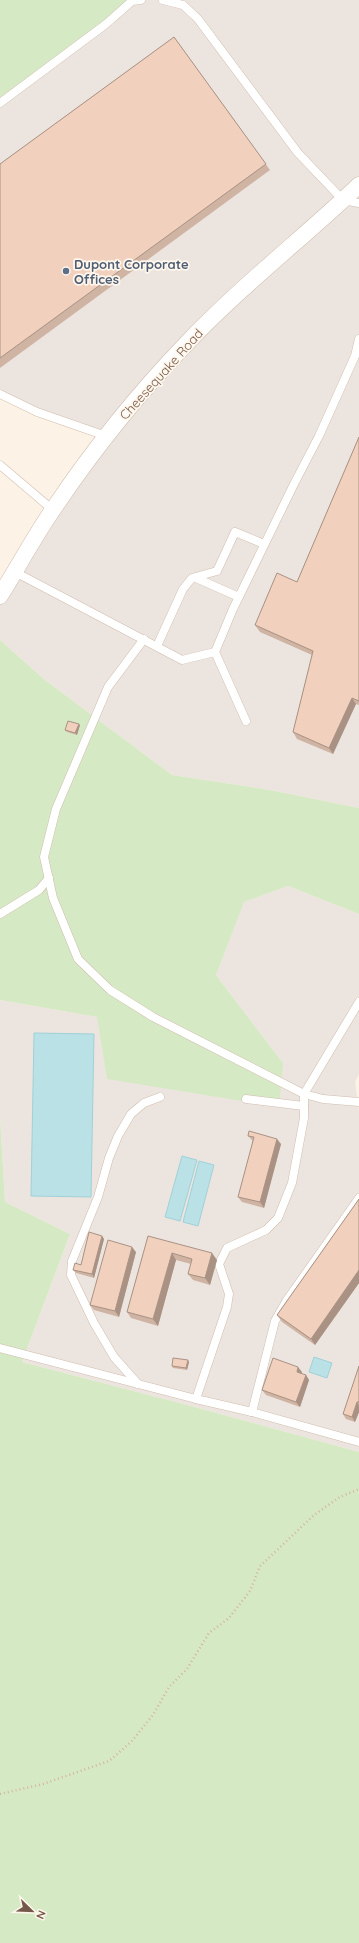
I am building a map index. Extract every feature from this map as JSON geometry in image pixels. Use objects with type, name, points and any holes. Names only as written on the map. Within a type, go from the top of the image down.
[{"type":"street","name":"Cheesequake Road","points":[[0,596],[53,510],[106,436],[186,344],[244,287],[359,185]]},
{"type":"lane","points":[[0,103],[106,24],[132,1],[141,0]]},
{"type":"lane","points":[[163,0],[183,5],[198,19],[298,153],[343,200],[359,203]]},
{"type":"lane","points":[[246,721],[215,652],[264,544],[319,436],[355,356],[359,339]]},
{"type":"lane","points":[[0,394],[37,412],[106,436]]},
{"type":"lane","points":[[0,465],[53,510]]},
{"type":"lane","points":[[157,646],[184,589],[192,578],[196,578],[217,570],[235,532],[264,544]]},
{"type":"lane","points":[[15,572],[182,660],[215,652]]},
{"type":"lane","points":[[196,578],[239,597]]},
{"type":"lane","points":[[144,639],[108,686],[56,809],[44,857],[53,898],[78,959],[110,990],[153,1017],[304,1094],[323,1099],[359,1102]]},
{"type":"lane","points":[[0,914],[39,890],[49,878]]},
{"type":"lane","points":[[196,1398],[227,1307],[229,1294],[219,1264],[226,1248],[266,1230],[278,1218],[292,1183],[304,1118],[304,1094],[359,1002]]},
{"type":"lane","points":[[138,1384],[114,1356],[94,1324],[71,1275],[72,1261],[98,1197],[109,1158],[118,1136],[131,1114],[144,1103],[160,1097]]},
{"type":"lane","points":[[246,1099],[304,1106]]},
{"type":"lane","points":[[252,1412],[275,1321],[287,1300],[359,1198]]},
{"type":"lane","points":[[0,1348],[252,1412],[359,1442]]},
{"type":"path","points":[[0,1794],[43,1784],[108,1760],[131,1742],[153,1715],[169,1687],[187,1669],[209,1633],[229,1618],[250,1591],[260,1566],[314,1515],[340,1497],[359,1489]]},
{"type":"shaded area","points":[[133,0],[359,0],[359,808],[270,790],[172,775],[45,680],[0,640],[0,596],[106,436],[0,395],[0,103]]},
{"type":"shaded area","points":[[288,886],[359,914],[359,1074],[355,1082],[359,1112],[359,1452],[22,1362],[70,1234],[5,1202],[0,1115],[0,1000],[97,1017],[283,1063],[216,975],[243,902]]},
{"type":"green space","points":[[0,0],[133,0],[0,103]]},
{"type":"green space","points":[[0,640],[45,680],[172,775],[270,790],[359,808],[359,914],[288,886],[244,902],[216,975],[283,1063],[279,1107],[107,1079],[97,1017],[0,1000]]},
{"type":"green space","points":[[0,1115],[5,1202],[70,1234],[22,1362],[359,1452],[359,1943],[0,1943]]},
{"type":"water","points":[[34,1033],[94,1034],[91,1197],[31,1196]]},
{"type":"water","points":[[182,1156],[197,1160],[180,1221],[165,1217]]},
{"type":"water","points":[[199,1161],[214,1165],[198,1226],[183,1222]]},
{"type":"water","points":[[314,1357],[332,1363],[327,1378],[309,1372]]},
{"type":"building","name":"Dupont Corporate Offices","points":[[174,37],[266,164],[0,358],[0,164]]},
{"type":"building","points":[[359,437],[359,701],[352,698],[329,748],[293,732],[313,651],[255,625],[277,573],[297,582]]},
{"type":"building","points":[[68,721],[79,724],[75,733],[65,730]]},
{"type":"building","points":[[249,1131],[277,1139],[260,1202],[238,1197],[254,1137],[248,1136]]},
{"type":"building","points":[[359,1199],[359,1270],[311,1339],[277,1315]]},
{"type":"building","points":[[89,1232],[102,1236],[92,1274],[73,1270],[75,1263],[81,1265]]},
{"type":"building","points":[[148,1236],[212,1253],[205,1278],[188,1274],[192,1259],[172,1253],[153,1319],[127,1312]]},
{"type":"building","points":[[108,1240],[132,1247],[115,1311],[90,1305]]},
{"type":"building","points":[[173,1358],[188,1360],[186,1368],[172,1366]]},
{"type":"building","points":[[273,1358],[298,1367],[297,1372],[306,1375],[296,1402],[262,1390]]},
{"type":"building","points":[[359,1366],[359,1402],[357,1402],[352,1417],[343,1414]]},
{"type":"place","name":"Dupont Corporate Offices","points":[[66,271]]}]
